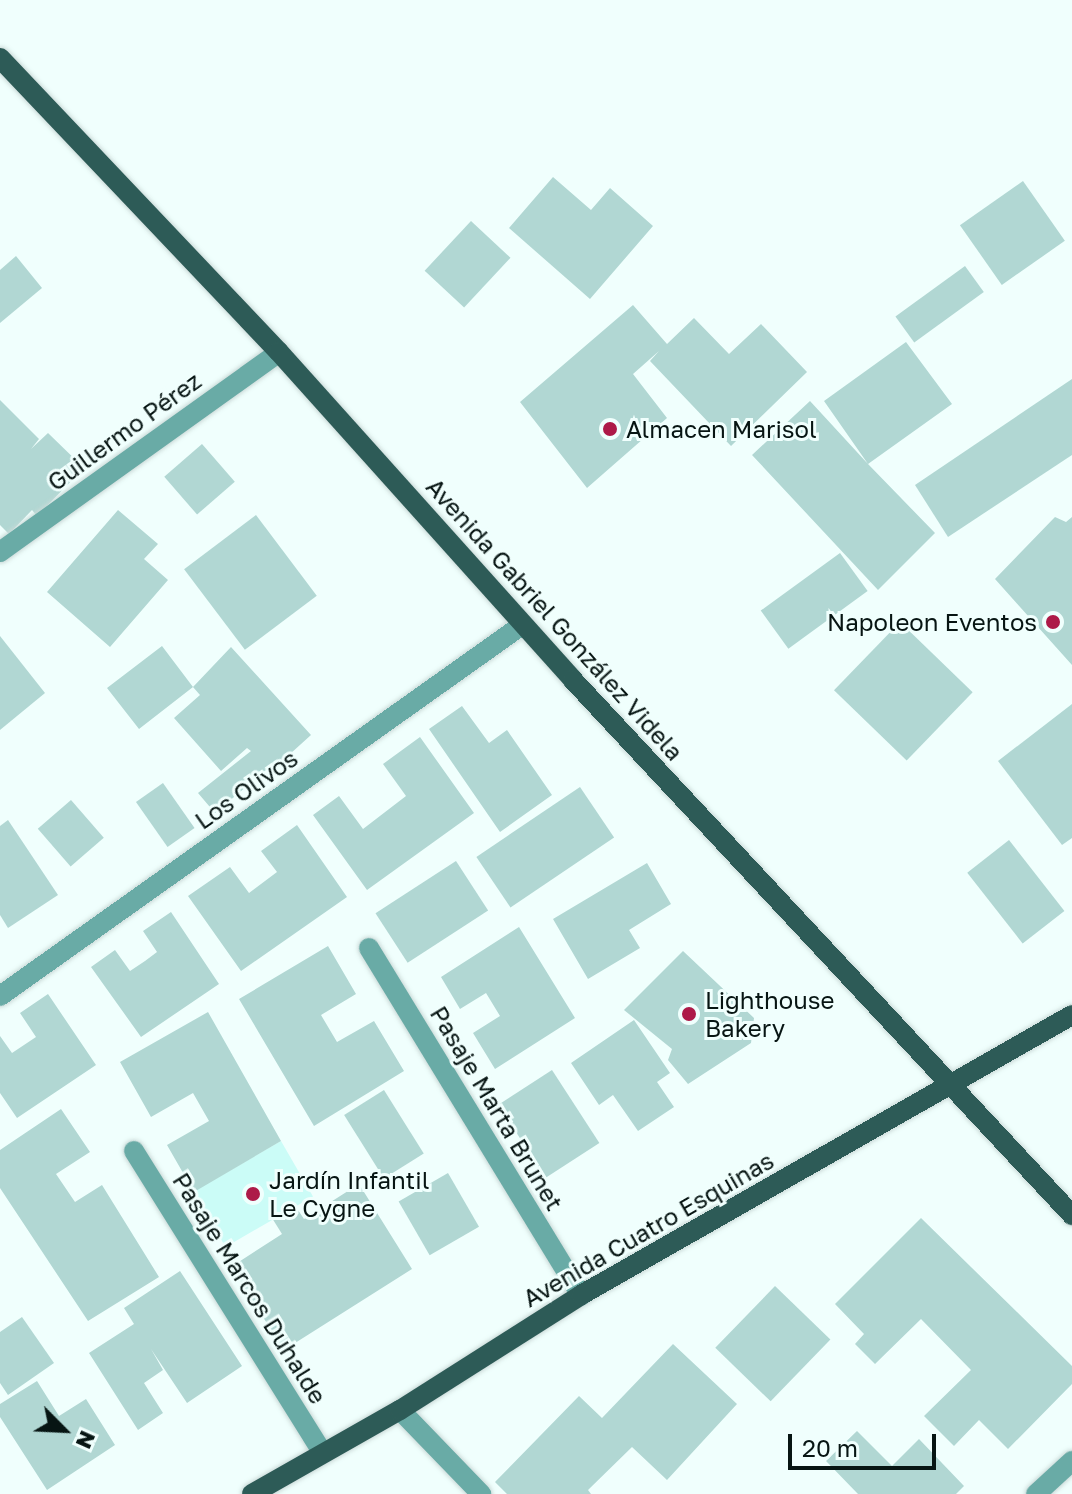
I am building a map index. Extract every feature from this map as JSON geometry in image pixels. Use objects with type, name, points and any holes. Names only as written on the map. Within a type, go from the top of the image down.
[{"type":"main road","name":"Avenida Gabriel González Videla","points":[[0,58],[279,352],[522,625],[1072,1215]]},
{"type":"main road","name":"Avenida Cuatro Esquinas","points":[[252,1494],[400,1410],[581,1295],[1072,1015]]},
{"type":"street","name":"Guillermo Pérez","points":[[0,552],[279,352]]},
{"type":"street","name":"Los Olivos","points":[[0,996],[522,625]]},
{"type":"street","name":"Pasaje Marta Brunet","points":[[369,948],[581,1295]]},
{"type":"street","name":"Pasaje Marcos Duhalde","points":[[134,1151],[322,1452]]},
{"type":"street","points":[[400,1410],[481,1494]]},
{"type":"street","points":[[1036,1494],[1072,1461]]},
{"type":"shaded area","name":"Jardín Infantil Le Cygne","points":[[281,1141],[313,1196],[226,1247],[194,1192]]},
{"type":"building","points":[[553,177],[591,210],[610,188],[653,226],[590,299],[509,228]]},
{"type":"building","points":[[1023,181],[1065,241],[1002,285],[960,225]]},
{"type":"building","points":[[471,221],[510,258],[464,308],[425,271]]},
{"type":"building","points":[[16,256],[42,288],[0,323],[0,270]]},
{"type":"building","points":[[965,266],[984,292],[914,342],[895,317]]},
{"type":"building","points":[[633,305],[667,344],[694,318],[729,354],[761,324],[807,372],[731,446],[650,361],[659,351],[633,374],[667,418],[587,488],[520,402]]},
{"type":"building","points":[[906,342],[952,404],[868,464],[824,401]]},
{"type":"building","points":[[1072,379],[1072,455],[948,537],[915,485]]},
{"type":"building","points":[[0,400],[39,439],[31,449],[48,433],[84,468],[37,516],[32,510],[9,534],[0,525]]},
{"type":"building","points":[[810,401],[935,533],[878,590],[752,455]]},
{"type":"building","points":[[202,444],[235,482],[197,515],[164,477]]},
{"type":"building","points":[[118,510],[158,544],[144,559],[168,580],[110,647],[47,592]]},
{"type":"building","points":[[256,515],[317,596],[245,650],[184,569]]},
{"type":"building","name":"Napoleon Eventos","points":[[1055,517],[1066,522],[1072,517],[1072,665],[995,579]]},
{"type":"building","points":[[840,553],[868,591],[788,649],[761,611]]},
{"type":"building","points":[[900,622],[973,692],[907,760],[834,690]]},
{"type":"building","points":[[0,636],[45,693],[0,730]]},
{"type":"building","points":[[162,646],[193,687],[139,729],[107,688]]},
{"type":"building","points":[[231,647],[311,735],[269,773],[266,770],[215,813],[198,793],[251,751],[247,748],[221,771],[174,718],[200,695],[193,687]]},
{"type":"building","points":[[1072,704],[1072,838],[1062,845],[998,761]]},
{"type":"building","points":[[462,706],[489,743],[507,730],[552,795],[500,832],[429,729]]},
{"type":"building","points":[[420,737],[474,813],[367,890],[313,815],[339,796],[363,829],[406,796],[383,764]]},
{"type":"building","points":[[163,783],[195,828],[168,847],[136,802]]},
{"type":"building","points":[[580,787],[614,838],[510,907],[476,857]]},
{"type":"building","points":[[71,800],[104,838],[71,867],[38,829]]},
{"type":"building","points":[[8,820],[58,895],[8,928],[0,915],[0,826]]},
{"type":"building","points":[[297,825],[347,897],[241,971],[188,896],[230,867],[249,893],[277,872],[261,851]]},
{"type":"building","points":[[1009,840],[1064,911],[1023,944],[967,873]]},
{"type":"building","points":[[456,861],[488,910],[408,963],[375,913]]},
{"type":"building","points":[[647,863],[671,904],[629,930],[640,948],[588,979],[553,919]]},
{"type":"building","points":[[171,912],[219,984],[141,1037],[91,967],[115,950],[130,971],[145,961],[157,952],[143,931]]},
{"type":"building","points":[[519,927],[575,1018],[495,1069],[473,1033],[500,1016],[486,993],[460,1009],[441,977]]},
{"type":"building","points":[[328,946],[356,994],[321,1015],[337,1042],[374,1021],[404,1071],[314,1126],[239,999]]},
{"type":"building","name":"Lighthouse Bakery","points":[[683,951],[754,1018],[751,1043],[688,1084],[668,1060],[672,1049],[624,1010]]},
{"type":"building","points":[[48,994],[96,1065],[17,1118],[0,1093],[0,1036],[12,1053],[36,1037],[20,1013]]},
{"type":"building","points":[[208,1012],[281,1141],[194,1192],[167,1145],[209,1121],[193,1093],[151,1117],[120,1062]]},
{"type":"building","points":[[634,1020],[670,1073],[657,1082],[674,1107],[638,1131],[613,1095],[599,1105],[571,1063]]},
{"type":"building","points":[[552,1070],[599,1143],[546,1178],[498,1105]]},
{"type":"building","points":[[384,1090],[424,1154],[384,1179],[344,1115]]},
{"type":"building","points":[[61,1109],[90,1152],[56,1174],[75,1202],[102,1185],[159,1277],[88,1321],[0,1188],[0,1150]]},
{"type":"building","points":[[448,1173],[479,1227],[430,1255],[399,1202]]},
{"type":"building","points":[[359,1184],[412,1269],[284,1350],[231,1267],[282,1234],[272,1218],[294,1204],[304,1219]]},
{"type":"building","points":[[921,1218],[1072,1366],[1072,1384],[1008,1449],[979,1420],[954,1446],[924,1416],[971,1370],[921,1319],[875,1364],[855,1344],[864,1334],[835,1304]]},
{"type":"building","points":[[180,1271],[242,1366],[187,1403],[151,1349],[163,1370],[144,1383],[163,1413],[138,1430],[89,1353],[134,1324],[124,1308]]},
{"type":"building","points":[[775,1286],[830,1339],[771,1401],[715,1348]]},
{"type":"building","points":[[22,1317],[54,1363],[8,1395],[0,1383],[0,1332]]},
{"type":"building","points":[[673,1344],[737,1404],[667,1480],[632,1447],[588,1490],[591,1494],[507,1494],[495,1482],[579,1396],[602,1418]]},
{"type":"building","points":[[37,1381],[59,1416],[86,1399],[115,1445],[47,1490],[0,1417],[0,1404]]},
{"type":"building","points":[[857,1431],[892,1466],[919,1439],[964,1486],[956,1494],[858,1494],[826,1461]]},
{"type":"place","name":"Almacen Marisol","points":[[610,429]]},
{"type":"place","name":"Napoleon Eventos","points":[[1053,622]]},
{"type":"place","name":"Lighthouse Bakery","points":[[689,1014]]},
{"type":"place","name":"Jardín Infantil Le Cygne","points":[[253,1194]]}]
